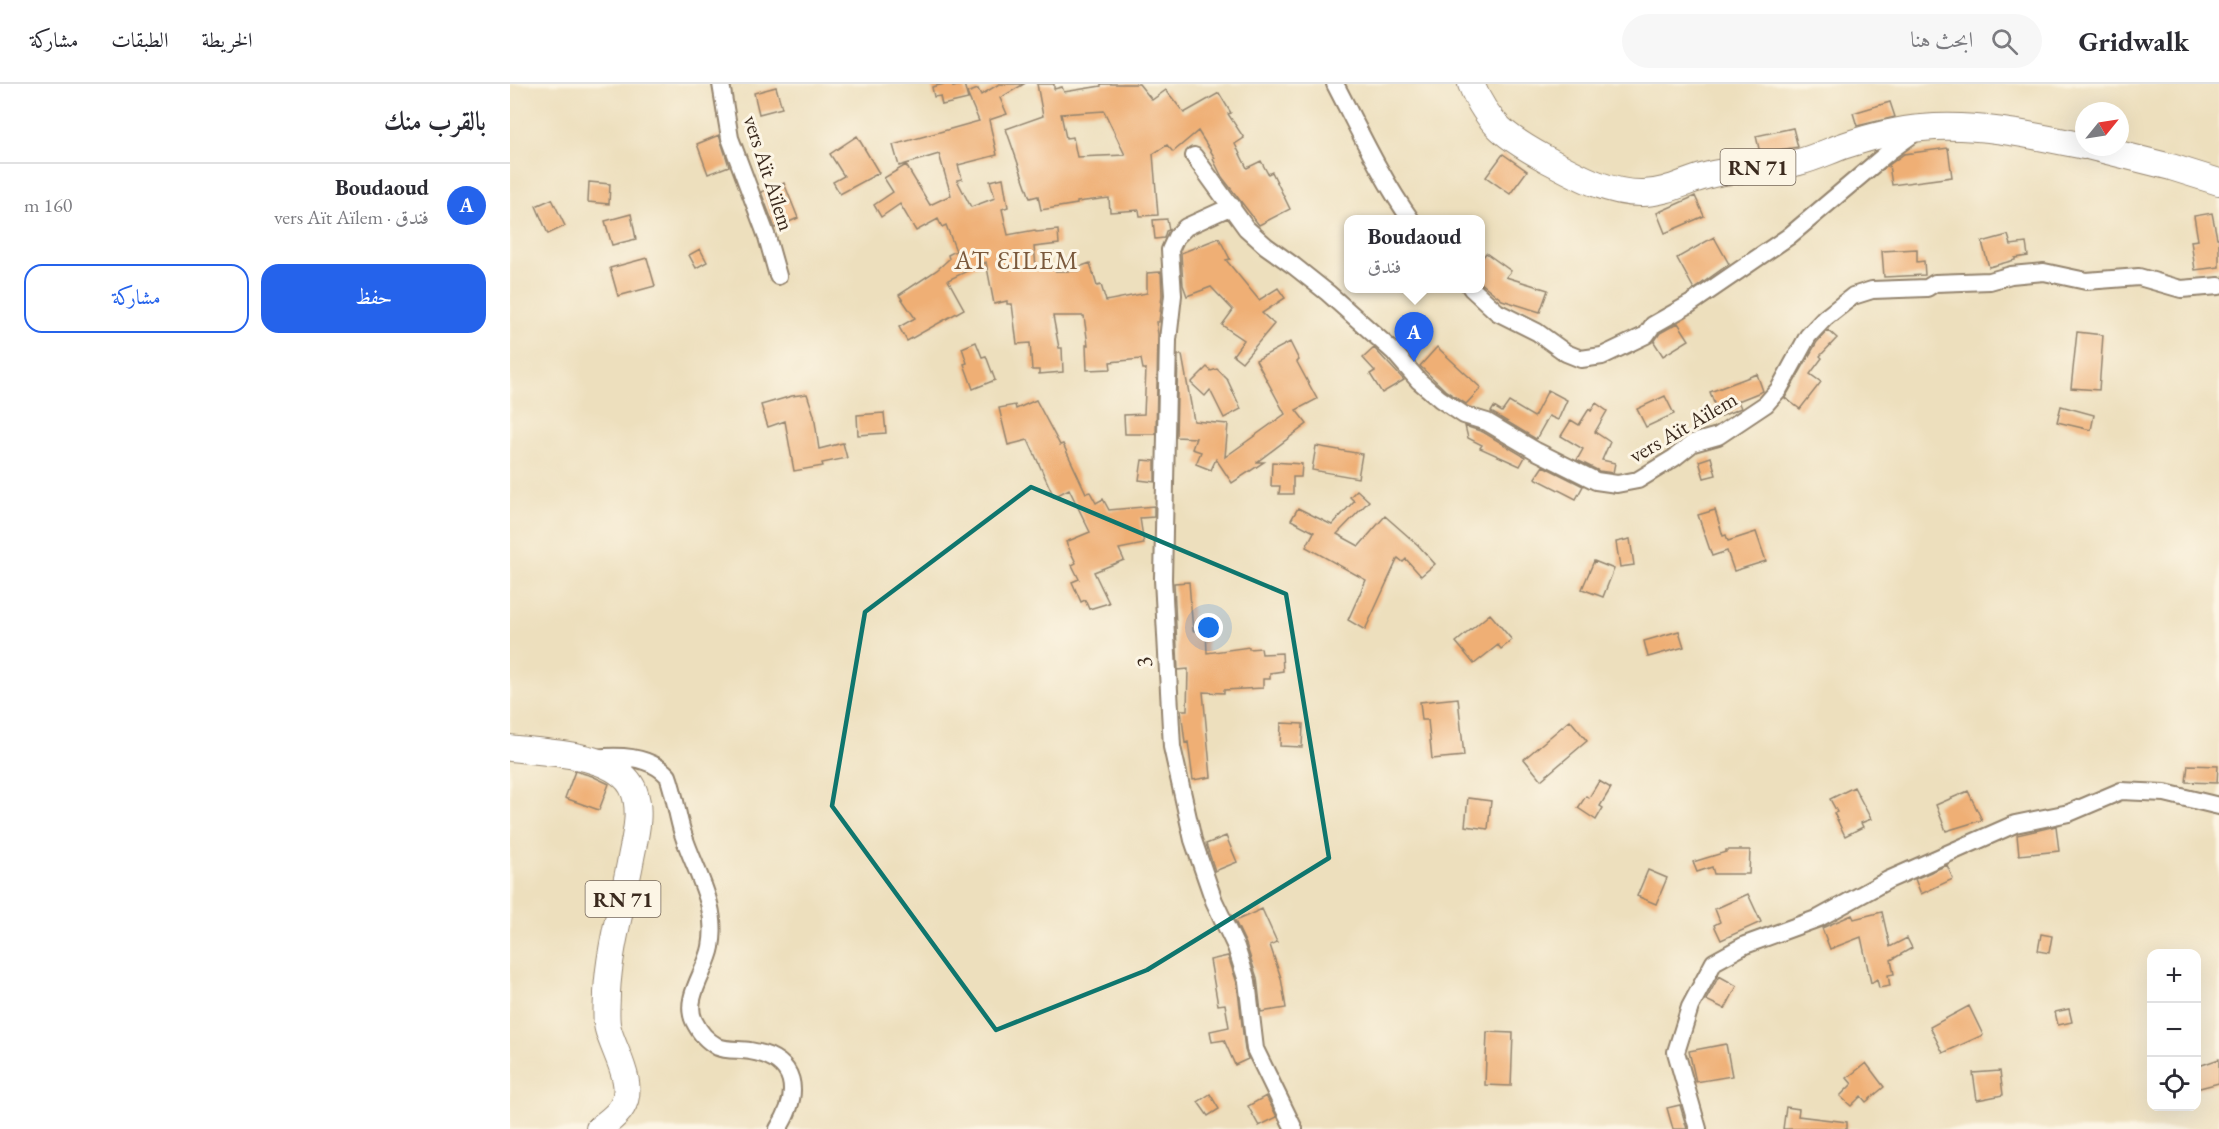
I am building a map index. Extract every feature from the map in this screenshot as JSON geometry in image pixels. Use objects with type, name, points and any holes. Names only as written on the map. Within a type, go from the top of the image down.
[{"type":"main road","name":"RN 71","points":[[1471,84],[1478,101],[1493,122],[1514,141],[1588,181],[1617,190],[1642,194],[1663,191],[1712,174],[1799,162],[1886,134],[1922,128],[1974,129],[2025,134],[2075,144]]},
{"type":"main road","points":[[2127,156],[2219,182]]},
{"type":"main road","name":"RN 71","points":[[510,748],[589,759],[610,767],[624,777],[634,790],[637,825],[610,957],[607,993],[607,1027],[626,1083],[626,1094],[622,1107],[599,1129]]},
{"type":"street","name":"vers Aït Aïlem","points":[[721,84],[730,138],[767,237],[778,276]]},
{"type":"street","points":[[1335,84],[1375,161],[1408,215]]},
{"type":"street","points":[[1476,293],[1497,312],[1537,332],[1566,353],[1581,359],[1602,356],[1646,335],[1653,325],[1690,304],[1788,237],[1891,150],[1922,128]]},
{"type":"street","name":"vers Aït Aïlem","points":[[1194,156],[1246,228],[1328,293],[1394,352],[1419,381],[1440,399],[1464,415],[1486,422],[1536,451],[1596,481],[1617,484],[1638,480],[1674,459],[1693,443],[1718,436],[1766,404],[1779,389],[1808,336],[1825,318],[1853,296],[1872,290],[1928,288],[1935,283],[1990,281],[2012,275],[2044,272],[2086,281],[2139,277],[2181,289],[2219,286]]},
{"type":"street","name":"3","points":[[1232,206],[1186,227],[1176,237],[1170,250],[1173,295],[1168,340],[1163,579],[1172,747],[1193,840],[1214,901],[1236,946],[1247,981],[1255,1048],[1294,1129]]},
{"type":"street","points":[[589,759],[624,757],[652,763],[668,776],[686,843],[706,889],[712,910],[711,948],[692,999],[693,1018],[702,1036],[721,1048],[750,1051],[771,1057],[783,1067],[791,1081],[793,1099],[778,1129]]},
{"type":"street","points":[[1698,1129],[1676,1052],[1690,1007],[1714,962],[1746,945],[1819,918],[1888,879],[2015,824],[2069,813],[2121,791],[2165,793],[2219,806]]},
{"type":"highlighted area","points":[[1031,487],[1286,594],[1329,858],[1147,970],[996,1030],[832,806],[865,612]]},
{"type":"building","points":[[952,84],[953,87],[964,84],[968,99],[942,105],[940,96],[934,97],[932,87]]},
{"type":"building","points":[[999,84],[1024,84],[1000,98],[1007,114],[989,120],[997,155],[958,165],[962,179],[957,180],[971,207],[995,198],[990,181],[1003,178],[1008,207],[1002,209],[1008,235],[1035,230],[1036,232],[1058,230],[1059,244],[1034,247],[1036,266],[1055,266],[1055,271],[1080,271],[1079,267],[1090,263],[1097,286],[1101,285],[1106,301],[1147,293],[1147,273],[1161,272],[1162,295],[1159,322],[1156,322],[1158,334],[1156,434],[1125,434],[1124,415],[1144,414],[1146,369],[1143,369],[1141,359],[1110,362],[1111,369],[1087,370],[1086,345],[1088,345],[1084,316],[1053,316],[1059,348],[1062,348],[1063,372],[1039,374],[1039,370],[1032,370],[1030,343],[1017,344],[1012,304],[1007,304],[1007,301],[994,304],[986,262],[948,280],[964,309],[907,341],[899,327],[915,318],[899,295],[937,270],[949,259],[948,255],[956,251],[946,225],[942,227],[938,219],[916,231],[900,204],[881,217],[874,205],[893,192],[884,178],[906,165],[930,205],[951,195],[939,154],[899,166],[893,145],[979,121],[967,93],[978,89],[981,95]]},
{"type":"building","points":[[1037,84],[1054,84],[1054,89],[1062,87],[1064,92],[1101,86],[1101,84],[1139,84],[1152,100],[1166,90],[1184,113],[1219,93],[1231,113],[1228,114],[1244,138],[1235,144],[1247,168],[1261,161],[1268,174],[1272,172],[1290,209],[1259,225],[1222,177],[1213,159],[1215,158],[1198,131],[1173,152],[1167,145],[1153,154],[1158,215],[1140,216],[1139,210],[1110,212],[1109,198],[1041,210],[1038,196],[1030,198],[1006,129],[1043,116]],"holes":[[[1104,111],[1125,155],[1077,157],[1073,137],[1066,138],[1061,114]]]},
{"type":"building","points":[[776,87],[782,108],[759,114],[754,93]]},
{"type":"building","points":[[1890,102],[1895,117],[1857,126],[1853,113]]},
{"type":"building","points":[[1793,128],[1798,147],[1760,153],[1756,136]]},
{"type":"building","points":[[719,135],[729,166],[708,174],[697,144]]},
{"type":"building","points":[[857,136],[879,173],[840,194],[833,182],[844,176],[830,154]]},
{"type":"building","points":[[1948,148],[1952,177],[1892,185],[1889,165],[1904,154]]},
{"type":"building","points":[[1503,154],[1527,171],[1510,194],[1486,177]]},
{"type":"building","points":[[589,182],[610,184],[609,204],[588,202]]},
{"type":"building","points":[[784,183],[798,218],[775,228],[761,192]]},
{"type":"building","points":[[1695,196],[1704,216],[1665,233],[1657,213]]},
{"type":"building","points":[[552,199],[565,226],[548,234],[536,206]]},
{"type":"building","points":[[2212,213],[2217,238],[2219,238],[2219,267],[2195,270],[2191,241],[2198,240],[2194,216]]},
{"type":"building","points":[[631,214],[636,239],[612,245],[605,221]]},
{"type":"building","points":[[1167,219],[1169,230],[1166,231],[1164,238],[1155,239],[1153,220]]},
{"type":"building","points":[[2008,235],[2011,245],[2026,243],[2028,256],[1989,267],[1982,242]]},
{"type":"building","points":[[1714,237],[1729,264],[1694,289],[1677,258]]},
{"type":"building","points":[[1219,238],[1230,259],[1226,260],[1259,300],[1278,288],[1285,298],[1262,313],[1274,324],[1242,362],[1233,355],[1244,340],[1222,325],[1233,310],[1211,287],[1187,296],[1183,285],[1181,253]]},
{"type":"building","points":[[700,249],[707,262],[696,268],[689,255]]},
{"type":"building","points":[[1917,249],[1917,262],[1924,261],[1925,275],[1884,277],[1882,251]]},
{"type":"building","points":[[1485,254],[1511,271],[1506,277],[1548,290],[1540,312],[1502,300],[1485,286]]},
{"type":"building","points":[[647,258],[655,286],[618,296],[610,268]]},
{"type":"building","points":[[1678,323],[1689,340],[1663,356],[1654,342],[1660,333]]},
{"type":"building","points":[[1828,330],[1837,338],[1820,356],[1822,358],[1810,374],[1821,382],[1800,409],[1785,398],[1817,342]]},
{"type":"building","points":[[2077,332],[2103,335],[2099,390],[2071,388]]},
{"type":"building","points":[[976,342],[982,357],[986,356],[995,380],[973,389],[964,364],[967,363],[962,348]]},
{"type":"building","points":[[1290,342],[1299,360],[1297,362],[1317,399],[1296,410],[1307,424],[1257,462],[1264,462],[1232,483],[1216,459],[1211,470],[1196,464],[1201,452],[1192,449],[1196,438],[1176,437],[1178,355],[1182,355],[1194,421],[1228,424],[1225,457],[1285,414],[1256,360]]},
{"type":"building","points":[[1437,347],[1481,388],[1466,404],[1446,391],[1420,366]]},
{"type":"building","points":[[1374,348],[1404,380],[1382,393],[1370,374],[1375,371],[1363,358]]},
{"type":"building","points":[[1207,367],[1211,371],[1217,369],[1227,379],[1241,409],[1224,418],[1210,390],[1205,396],[1191,383]]},
{"type":"building","points":[[1757,374],[1763,391],[1738,401],[1741,408],[1719,417],[1710,392]]},
{"type":"building","points":[[1548,390],[1567,400],[1558,420],[1549,416],[1536,439],[1491,412],[1494,407],[1502,412],[1509,402],[1534,417]]},
{"type":"building","points":[[807,394],[814,415],[819,449],[843,443],[847,458],[822,463],[823,466],[794,471],[785,421],[768,427],[761,405]]},
{"type":"building","points":[[1665,396],[1674,414],[1646,427],[1637,409]]},
{"type":"building","points":[[1036,400],[1060,445],[1063,444],[1086,493],[1090,492],[1096,503],[1103,499],[1109,510],[1154,506],[1154,517],[1140,518],[1144,544],[1119,549],[1124,560],[1094,572],[1109,603],[1089,609],[1085,600],[1081,602],[1072,582],[1079,579],[1072,565],[1076,563],[1066,542],[1090,532],[1069,489],[1054,497],[1028,440],[1008,445],[999,408],[1015,405],[1016,409]]},
{"type":"building","points":[[1596,403],[1607,411],[1595,432],[1610,442],[1602,460],[1615,463],[1613,473],[1599,471],[1577,460],[1583,449],[1561,436],[1571,420],[1579,425],[1589,409],[1591,411]]},
{"type":"building","points":[[2061,406],[2094,415],[2091,430],[2057,422]]},
{"type":"building","points":[[884,413],[886,433],[858,435],[857,415]]},
{"type":"building","points":[[1465,426],[1483,432],[1525,457],[1520,466],[1480,448],[1482,445],[1468,438]]},
{"type":"building","points":[[1316,446],[1362,454],[1358,478],[1312,470]]},
{"type":"building","points":[[1711,457],[1716,475],[1704,478],[1699,461]]},
{"type":"building","points":[[1142,460],[1155,461],[1155,482],[1139,480]]},
{"type":"building","points":[[1272,462],[1302,464],[1301,477],[1293,477],[1293,494],[1279,494],[1280,486],[1271,486]]},
{"type":"building","points":[[1543,466],[1583,486],[1576,499],[1535,478]]},
{"type":"building","points":[[1357,490],[1369,501],[1337,534],[1359,546],[1385,516],[1418,545],[1435,564],[1421,576],[1406,559],[1403,562],[1398,558],[1365,630],[1348,620],[1366,580],[1306,547],[1314,532],[1291,520],[1298,508],[1332,525],[1354,501],[1350,497]]},
{"type":"building","points":[[1715,510],[1723,536],[1726,535],[1728,541],[1756,532],[1766,561],[1734,571],[1727,551],[1712,556],[1698,515]]},
{"type":"building","points":[[1630,539],[1634,565],[1620,567],[1616,542]]},
{"type":"building","points":[[1594,561],[1614,569],[1603,597],[1582,589]]},
{"type":"building","points":[[1189,582],[1193,631],[1206,630],[1207,653],[1249,647],[1249,649],[1261,648],[1262,654],[1282,653],[1283,671],[1270,673],[1270,679],[1263,679],[1263,688],[1224,690],[1224,693],[1203,692],[1211,777],[1193,780],[1181,710],[1187,710],[1188,669],[1178,670],[1174,583]]},
{"type":"building","points":[[1490,614],[1512,640],[1501,649],[1498,645],[1474,664],[1456,642]]},
{"type":"building","points":[[1679,631],[1684,647],[1648,657],[1644,641]]},
{"type":"building","points":[[1458,698],[1464,756],[1432,759],[1428,720],[1422,720],[1420,702]]},
{"type":"building","points":[[1570,720],[1587,741],[1541,780],[1524,759]]},
{"type":"building","points":[[1281,723],[1303,724],[1302,747],[1280,746]]},
{"type":"building","points":[[2188,765],[2218,766],[2217,783],[2186,782]]},
{"type":"building","points":[[575,771],[609,784],[599,810],[565,798]]},
{"type":"building","points":[[1599,781],[1611,788],[1600,806],[1603,808],[1596,820],[1578,808],[1586,796],[1589,798]]},
{"type":"building","points":[[1854,787],[1871,819],[1861,823],[1863,827],[1845,836],[1830,799]]},
{"type":"building","points":[[1968,791],[1982,820],[1946,831],[1936,805]]},
{"type":"building","points":[[1468,798],[1491,801],[1488,829],[1465,826]]},
{"type":"building","points":[[2056,826],[2059,851],[2019,855],[2017,835]]},
{"type":"building","points":[[1226,836],[1237,862],[1215,871],[1206,844]]},
{"type":"building","points":[[1726,850],[1750,850],[1749,874],[1714,874],[1712,867],[1697,872],[1693,862],[1726,852]]},
{"type":"building","points":[[1947,865],[1953,879],[1921,894],[1915,879]]},
{"type":"building","points":[[1648,870],[1667,878],[1656,904],[1637,896]]},
{"type":"building","points":[[1748,894],[1761,922],[1721,940],[1714,925],[1720,922],[1715,909]]},
{"type":"building","points":[[1262,909],[1277,942],[1270,945],[1281,978],[1286,1008],[1261,1012],[1257,978],[1246,944],[1235,921]]},
{"type":"building","points":[[1882,912],[1890,947],[1907,938],[1912,948],[1891,960],[1894,974],[1888,975],[1890,986],[1879,988],[1877,979],[1871,983],[1861,937],[1830,949],[1822,928],[1852,915],[1854,919]]},
{"type":"building","points":[[2041,934],[2052,936],[2049,953],[2038,951]]},
{"type":"building","points":[[1228,956],[1237,983],[1248,1059],[1235,1065],[1224,1040],[1212,1042],[1210,1031],[1229,1027],[1225,1004],[1218,1005],[1210,960]]},
{"type":"building","points":[[1719,976],[1737,986],[1725,1009],[1706,1000]]},
{"type":"building","points":[[1969,1006],[1983,1035],[1943,1053],[1930,1027]]},
{"type":"building","points":[[2069,1009],[2072,1022],[2058,1025],[2055,1012]]},
{"type":"building","points":[[1487,1032],[1513,1033],[1511,1086],[1485,1085]]},
{"type":"building","points":[[1726,1044],[1732,1076],[1696,1082],[1689,1051]]},
{"type":"building","points":[[2219,1059],[2219,1083],[2201,1088],[2201,1065]]},
{"type":"building","points":[[1866,1063],[1884,1087],[1866,1102],[1861,1096],[1851,1106],[1840,1096],[1852,1084],[1847,1078]]},
{"type":"building","points":[[2000,1071],[2003,1095],[1977,1100],[1973,1073]]},
{"type":"building","points":[[1210,1094],[1219,1109],[1208,1116],[1198,1102]]},
{"type":"building","points":[[1266,1096],[1277,1117],[1259,1126],[1248,1106]]},
{"type":"building","points":[[1680,1105],[1687,1129],[1673,1129],[1667,1108]]},
{"type":"building","points":[[1786,1107],[1799,1109],[1798,1116],[1847,1122],[1847,1129],[1783,1129]]},
{"type":"place","name":"Boudaoud","points":[[1414,362]]},
{"type":"district","name":"AT ƐILEM","points":[[1017,260]]}]
